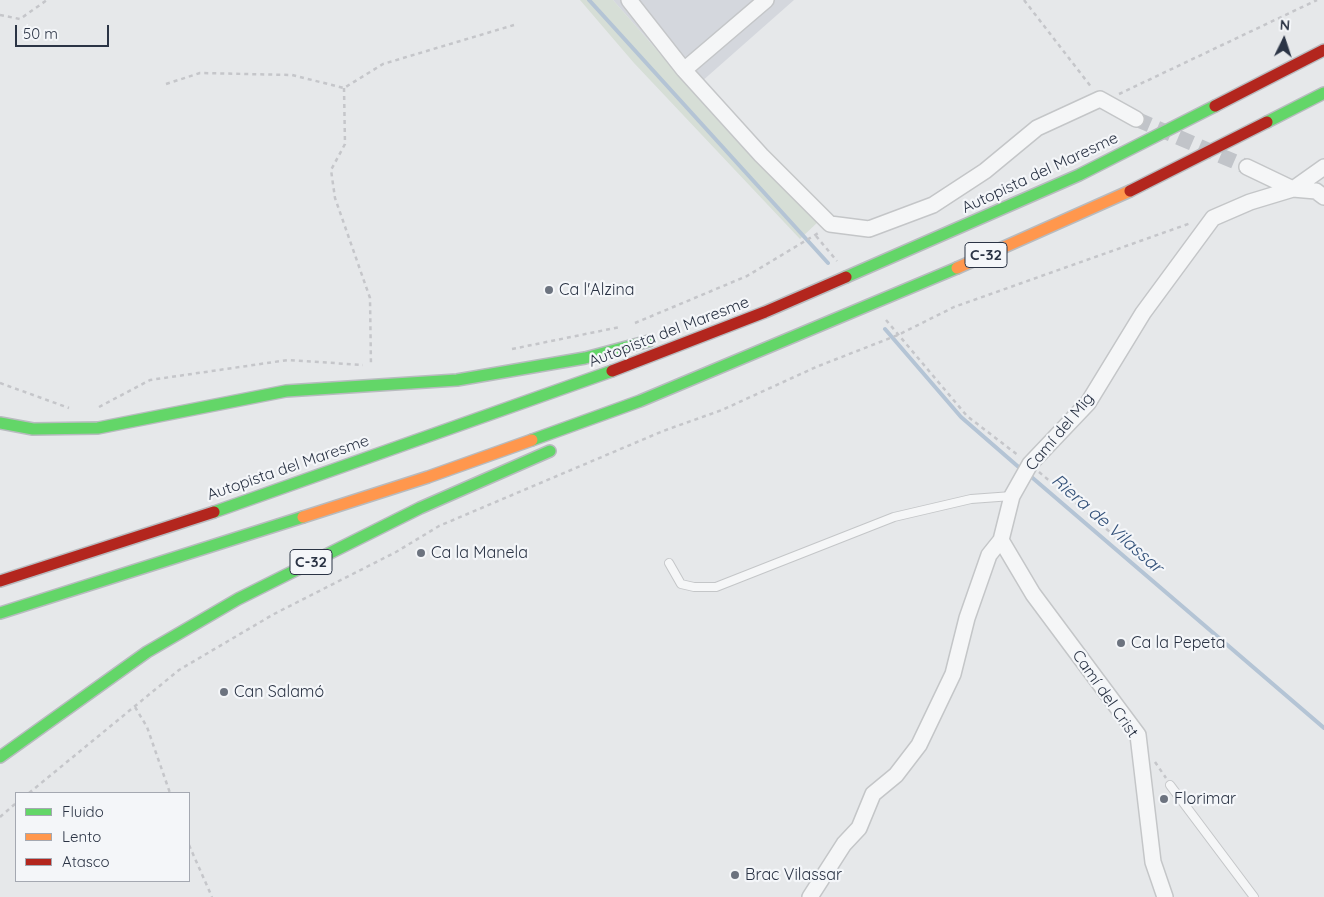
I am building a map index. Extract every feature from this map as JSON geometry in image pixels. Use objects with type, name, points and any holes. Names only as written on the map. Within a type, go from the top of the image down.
[{"type":"highway","name":"Autopista del Maresme","points":[[0,581],[184,522],[582,383],[765,312],[1079,175],[1324,50]]},
{"type":"highway","name":"C-32","points":[[0,613],[428,477],[640,401],[951,271],[1150,182],[1324,92]]},
{"type":"highway","points":[[0,423],[33,429],[98,428],[286,391],[457,380],[585,358],[765,312]]},
{"type":"highway","name":"C-32","points":[[584,433],[640,401]]},
{"type":"highway","name":"C-32","points":[[0,757],[147,652],[238,599],[420,508],[560,446]]},
{"type":"street","points":[[629,0],[684,70],[761,155],[830,224],[869,229],[933,204],[985,172],[1037,128],[1100,99],[1136,119]]},
{"type":"street","points":[[684,70],[766,0]]},
{"type":"street","points":[[1247,167],[1293,189],[1316,191],[1324,197]]},
{"type":"street","name":"Camí del Mig","points":[[810,897],[844,844],[859,828],[873,794],[896,775],[919,745],[953,674],[968,618],[989,555],[1001,540],[1012,496],[1030,464],[1088,402],[1142,313],[1213,218],[1250,202],[1293,189],[1324,167]]},
{"type":"street","name":"Camí del Crist","points":[[1001,540],[1033,594],[1138,735],[1153,862],[1165,897]]},
{"type":"lane","points":[[669,563],[681,584],[694,587],[716,587],[894,517],[971,499],[1012,496]]},
{"type":"lane","points":[[1170,785],[1254,897]]},
{"type":"path","points":[[0,15],[20,19],[47,0]]},
{"type":"path","points":[[1024,0],[1100,99],[1116,95],[1317,0]]},
{"type":"path","points":[[166,84],[200,73],[292,75],[344,88],[383,64],[514,25]]},
{"type":"path","points":[[344,88],[346,144],[331,170],[335,198],[370,298],[371,366]]},
{"type":"path","points":[[30,792],[179,670],[274,614],[396,552],[439,526],[663,431],[722,410],[816,367],[898,335],[954,307],[1184,225],[1213,218]]},
{"type":"path","points":[[631,324],[747,276],[816,236],[838,262]]},
{"type":"path","points":[[886,320],[968,416],[1030,464],[1149,565]]},
{"type":"path","points":[[506,350],[622,326]]},
{"type":"path","points":[[94,410],[150,380],[288,360],[371,366],[381,365]]},
{"type":"path","points":[[0,383],[77,411]]},
{"type":"path","points":[[135,707],[147,727],[170,792]]},
{"type":"path","points":[[0,817],[15,805]]},
{"type":"path","points":[[190,847],[212,897]]},
{"type":"shaded area","points":[[580,0],[613,0],[692,90],[714,110],[819,221],[800,239],[634,63]]},
{"type":"shaded area","points":[[613,0],[794,0],[692,90]]},
{"type":"waterway","points":[[589,0],[828,263]]},
{"type":"waterway","name":"Riera de Vilassar","points":[[885,329],[961,417],[1022,470]]},
{"type":"waterway","name":"Riera de Vilassar","points":[[1028,474],[1324,728]]},
{"type":"tunnel","points":[[1136,119],[1247,167]]},
{"type":"traffic: fast","points":[[1267,122],[1324,93]]},
{"type":"traffic: fast","points":[[846,277],[1079,175],[1215,106]]},
{"type":"traffic: fast","points":[[532,440],[640,401],[957,268]]},
{"type":"traffic: fast","points":[[0,423],[33,429],[98,428],[286,391],[457,380],[585,358],[649,341]]},
{"type":"traffic: fast","points":[[214,512],[612,371]]},
{"type":"traffic: fast","points":[[0,757],[147,652],[238,599],[420,508],[550,451]]},
{"type":"traffic: fast","points":[[0,613],[303,517]]},
{"type":"traffic: slow","points":[[957,268],[1130,191]]},
{"type":"traffic: slow","points":[[303,517],[428,477],[532,440]]},
{"type":"traffic: jam","points":[[1215,106],[1324,50]]},
{"type":"traffic: jam","points":[[1130,191],[1267,122]]},
{"type":"traffic: jam","points":[[612,371],[765,312],[846,277]]},
{"type":"traffic: jam","points":[[0,581],[214,512]]},
{"type":"place","name":"Ca l'Alzina","points":[[549,290]]},
{"type":"place","name":"Ca la Manela","points":[[421,553]]},
{"type":"place","name":"Ca la Pepeta","points":[[1121,643]]},
{"type":"place","name":"Can Salamó","points":[[224,692]]},
{"type":"place","name":"Florimar","points":[[1164,799]]},
{"type":"place","name":"Brac Vilassar","points":[[735,875]]}]
